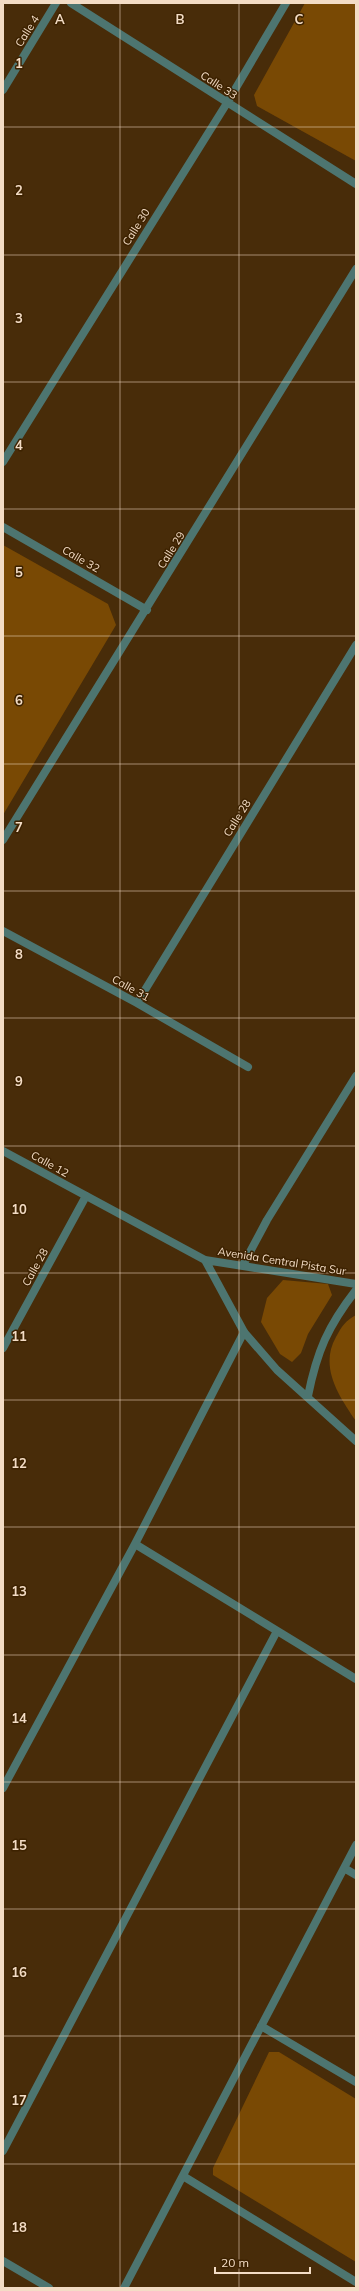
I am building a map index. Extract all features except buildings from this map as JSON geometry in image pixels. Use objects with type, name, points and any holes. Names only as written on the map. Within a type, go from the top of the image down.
[{"type":"street","name":"Calle 4","points":[[3,90],[56,3]]},
{"type":"street","name":"Calle 33","points":[[71,3],[356,184]]},
{"type":"street","name":"Calle 30","points":[[3,462],[227,103],[286,3]]},
{"type":"street","name":"Calle 29","points":[[3,840],[147,610],[356,269]]},
{"type":"street","name":"Calle 32","points":[[3,527],[147,610]]},
{"type":"street","name":"Calle 28","points":[[136,1002],[356,645]]},
{"type":"street","name":"Calle 31","points":[[3,931],[136,1002],[248,1067]]},
{"type":"street","points":[[243,1265],[267,1220],[356,1076]]},
{"type":"street","name":"Calle 12","points":[[3,1151],[205,1260]]},
{"type":"street","name":"Calle 28","points":[[3,1348],[86,1196]]},
{"type":"street","points":[[205,1260],[244,1332],[277,1370],[308,1396],[356,1441]]},
{"type":"street","name":"Avenida Central Pista Sur","points":[[205,1260],[356,1284]]},
{"type":"street","points":[[308,1396],[315,1361],[336,1316],[356,1290]]},
{"type":"street","points":[[3,1788],[135,1544],[244,1332]]},
{"type":"street","points":[[135,1544],[356,1679]]},
{"type":"street","points":[[3,2151],[277,1631]]},
{"type":"street","points":[[124,2288],[356,1845]]},
{"type":"street","points":[[344,1868],[356,1875]]},
{"type":"street","points":[[261,2026],[356,2082]]},
{"type":"street","points":[[183,2176],[356,2282]]},
{"type":"street","points":[[3,2260],[49,2288]]},
{"type":"shaded area","points":[[305,3],[356,3],[356,161],[257,106],[254,95]]},
{"type":"shaded area","points":[[3,545],[108,604],[116,625],[3,815]]},
{"type":"shaded area","points":[[283,1280],[328,1284],[332,1295],[308,1334],[301,1353],[292,1362],[280,1354],[261,1322],[267,1298]]},
{"type":"shaded area","points":[[356,1315],[356,1421],[343,1402],[333,1381],[330,1370],[330,1359],[331,1348],[340,1330],[346,1322]]},
{"type":"shaded area","points":[[269,2052],[279,2052],[356,2099],[356,2262],[213,2175],[213,2168]]}]
